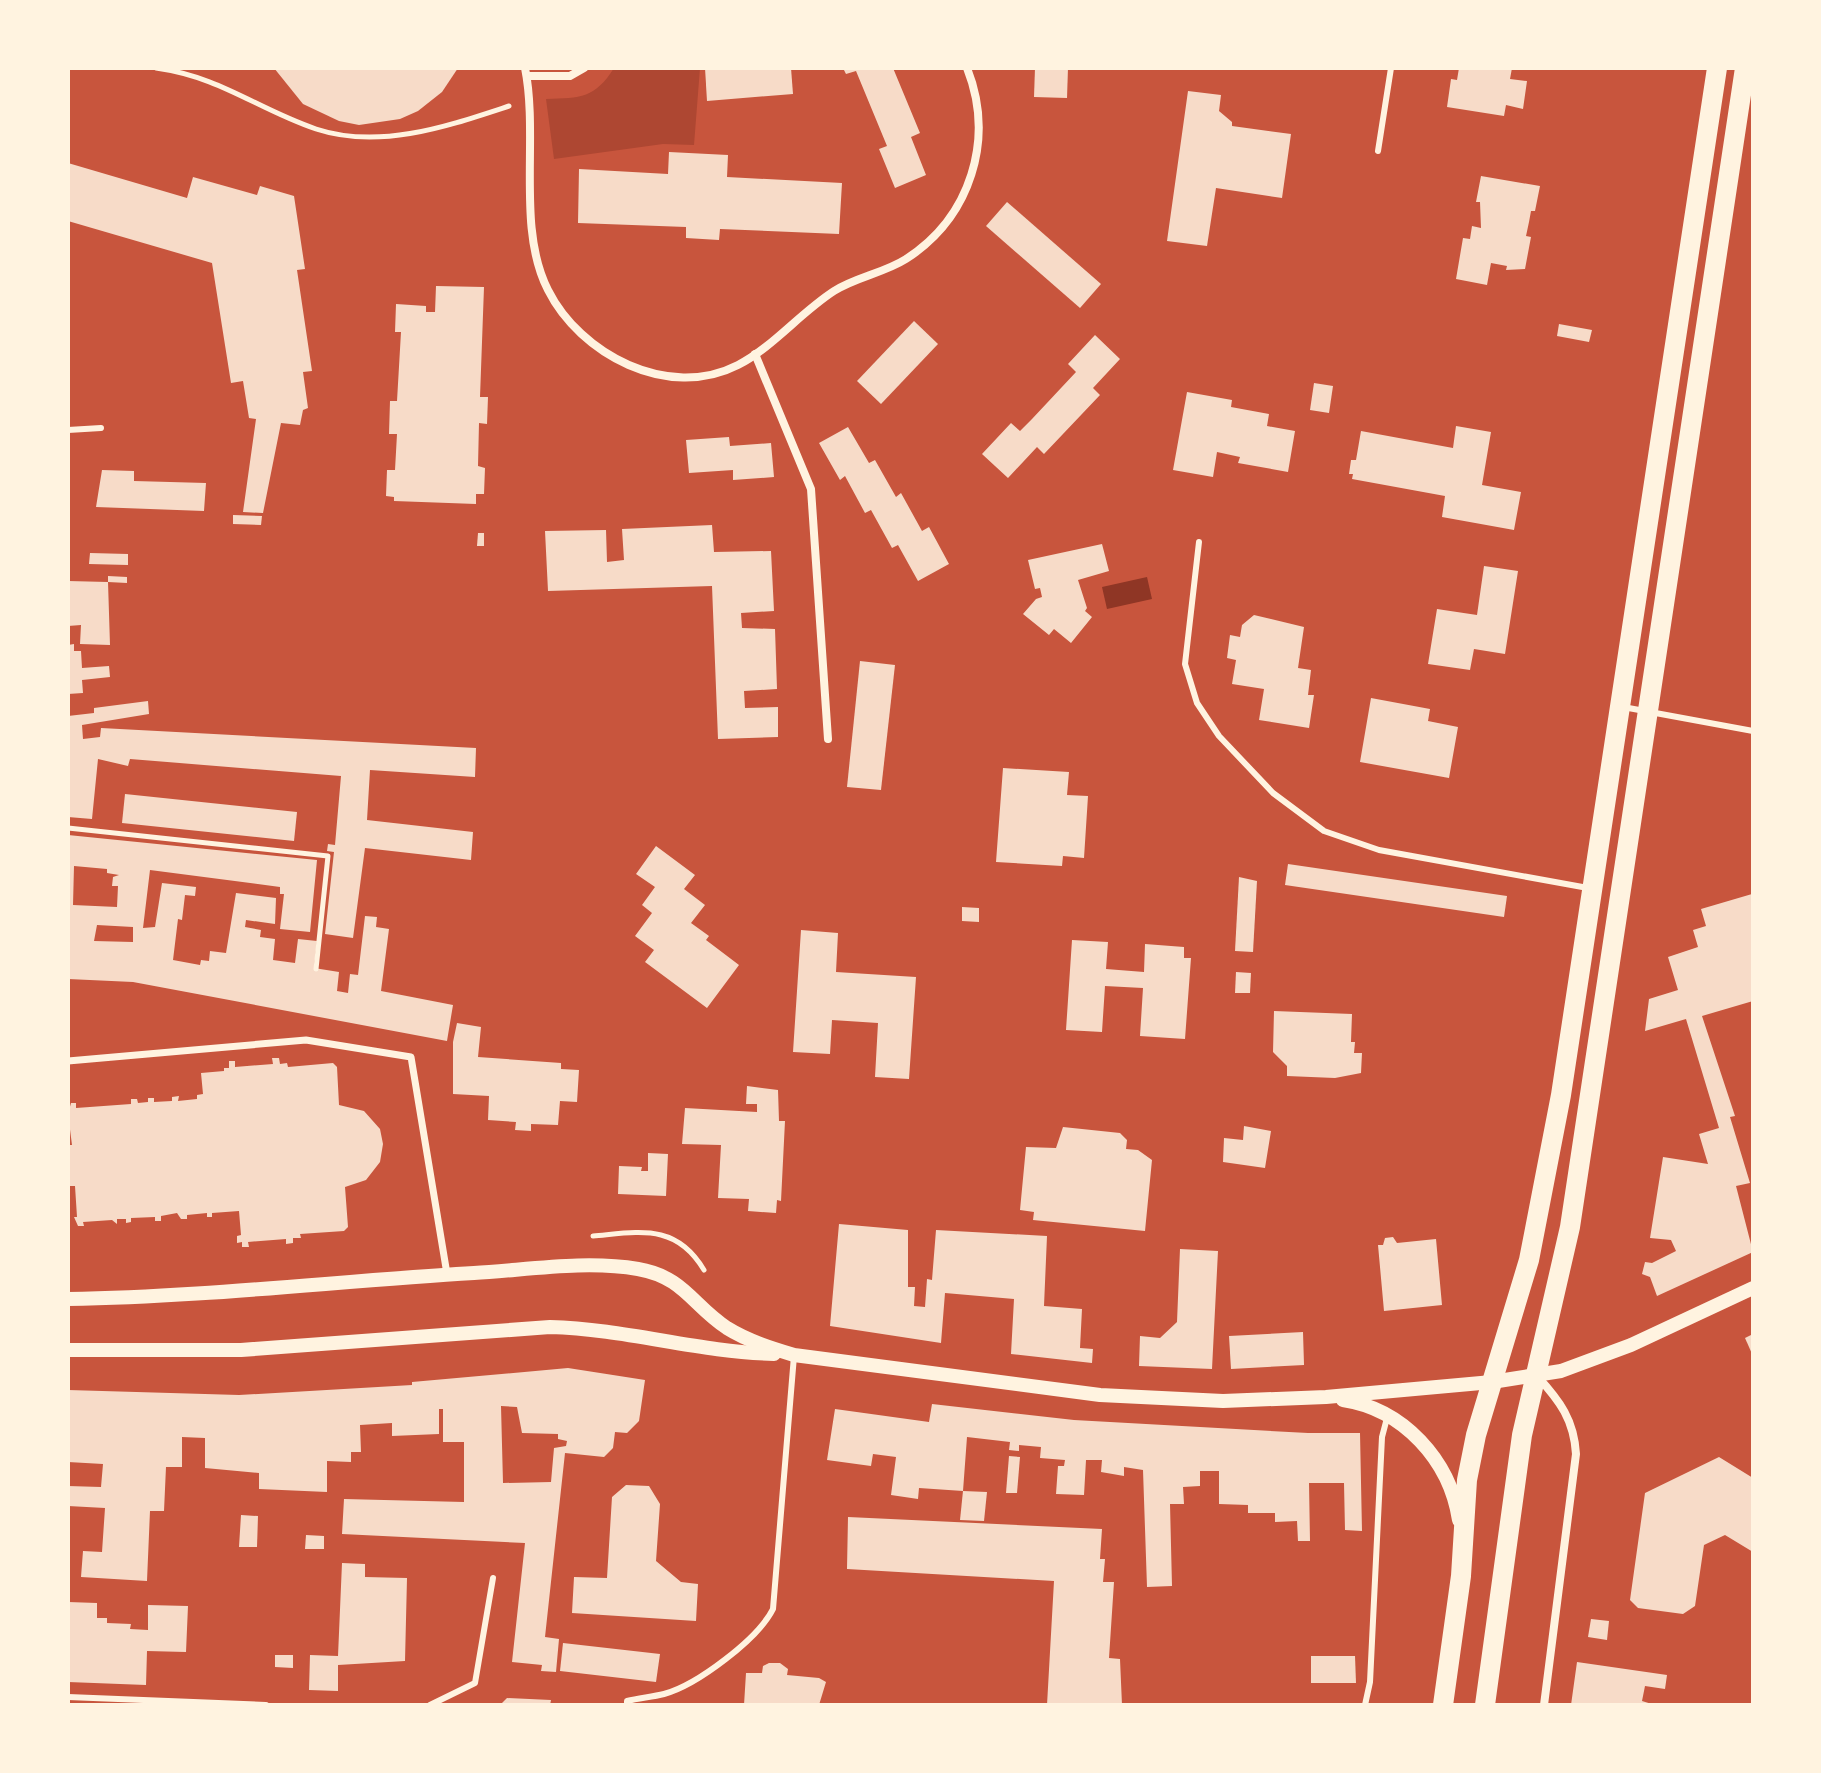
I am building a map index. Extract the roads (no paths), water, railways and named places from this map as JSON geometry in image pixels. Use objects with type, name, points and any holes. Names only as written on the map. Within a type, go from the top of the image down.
[{"type":"main road","points":[[1443,1705],[1463,1547],[1467,1480],[1537,1228],[1717,68]]},
{"type":"main road","points":[[1485,1705],[1522,1435],[1570,1227],[1745,68]]},
{"type":"street","points":[[584,68],[570,76],[526,72],[537,265],[564,315],[603,352],[642,371],[692,376],[736,366],[837,289],[902,261],[919,250],[952,214],[975,166],[979,146],[976,95],[967,68]]},
{"type":"street","points":[[755,354],[811,489],[828,739]]},
{"type":"street","points":[[68,1061],[306,1040],[411,1057],[447,1274]]},
{"type":"street","points":[[68,1299],[182,1295],[588,1266],[636,1269],[670,1278],[725,1327],[741,1336],[794,1355]]},
{"type":"street","points":[[68,1350],[241,1350],[550,1327],[597,1329],[729,1351],[794,1355],[1100,1395],[1223,1401],[1326,1397],[1492,1382],[1561,1371],[1631,1345],[1753,1288]]},
{"type":"street","points":[[1537,1375],[1563,1405],[1571,1422],[1576,1454],[1544,1705]]},
{"type":"street","points":[[1326,1397],[1351,1401],[1388,1415],[1418,1438],[1442,1469],[1456,1504],[1463,1547]]},
{"type":"lane","points":[[1378,151],[1391,68]]},
{"type":"lane","points":[[68,430],[101,428]]},
{"type":"lane","points":[[1199,542],[1185,664],[1189,683],[1207,721],[1273,793],[1324,831],[1363,846],[1515,878],[1592,889]]},
{"type":"lane","points":[[1620,706],[1753,731]]},
{"type":"lane","points":[[627,1705],[627,1701],[665,1694],[693,1681],[758,1630],[773,1609],[794,1355]]},
{"type":"lane","points":[[1365,1705],[1370,1682],[1382,1437],[1388,1415]]},
{"type":"lane","points":[[430,1705],[475,1683],[493,1578]]},
{"type":"lane","points":[[68,1697],[266,1705]]}]
